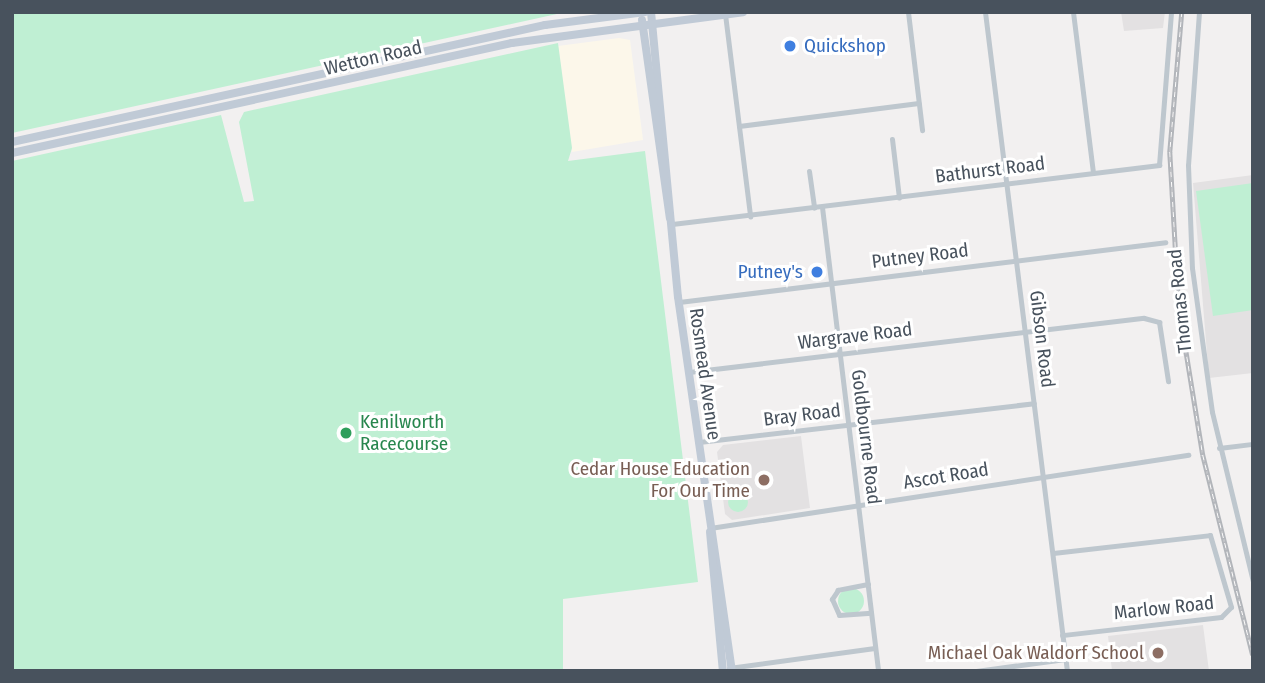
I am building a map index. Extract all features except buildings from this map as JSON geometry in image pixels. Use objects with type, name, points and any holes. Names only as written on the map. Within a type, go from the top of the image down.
[{"type":"main road","name":"Rosmead Avenue","points":[[642,12],[647,24],[672,222],[679,302],[727,669]]},
{"type":"main road","name":"Wetton Road","points":[[12,142],[545,25],[642,12]]},
{"type":"main road","name":"Rosmead Avenue","points":[[647,24],[651,12]]},
{"type":"main road","name":"Wetton Road","points":[[12,153],[512,43],[743,12]]},
{"type":"street","points":[[908,12],[922,130]]},
{"type":"street","name":"Gibson Road","points":[[985,12],[1067,671]]},
{"type":"street","points":[[1073,12],[1093,173]]},
{"type":"street","name":"Bathurst Road","points":[[672,222],[750,216],[899,198],[1161,162],[1171,12]]},
{"type":"street","name":"Thomas Road","points":[[1199,12],[1188,220],[1201,352],[1219,448],[1253,582]]},
{"type":"street","points":[[726,14],[750,216]]},
{"type":"street","points":[[739,125],[919,103]]},
{"type":"street","points":[[892,139],[899,198]]},
{"type":"street","points":[[809,171],[814,208]]},
{"type":"street","name":"Goldbourne Road","points":[[822,207],[878,671]]},
{"type":"street","name":"Putney Road","points":[[679,302],[1165,242]]},
{"type":"street","name":"Wargrave Road","points":[[689,373],[1025,332],[1155,320],[1168,381]]},
{"type":"street","name":"Bray Road","points":[[699,443],[1034,402]]},
{"type":"street","points":[[1219,448],[1253,444]]},
{"type":"street","name":"Ascot Road","points":[[709,530],[1188,455]]},
{"type":"street","name":"Marlow Road","points":[[1053,553],[1210,536],[1231,607],[1226,616],[1062,635]]},
{"type":"street","points":[[868,584],[838,590],[832,599],[839,615],[871,613]]},
{"type":"street","points":[[727,669],[875,649]]},
{"type":"street","points":[[976,671],[1065,659]]},
{"type":"shaded area","points":[[1121,12],[1165,12],[1163,28],[1124,31]]},
{"type":"shaded area","points":[[619,38],[630,40],[643,140],[572,152],[558,46]]},
{"type":"shaded area","points":[[1253,175],[1253,373],[1209,378],[1193,183]]},
{"type":"shaded area","name":"Cedar House Education For Our Time","points":[[801,436],[810,508],[732,520],[725,514],[717,452],[723,445]]},
{"type":"shaded area","name":"Michael Oak Waldorf School","points":[[1203,625],[1209,671],[1112,671],[1108,636]]},
{"type":"green space","points":[[12,12],[566,12],[12,133]]},
{"type":"green space","name":"Kenilworth Racecourse","points":[[558,43],[572,148],[568,161],[645,151],[698,582],[563,599],[563,671],[12,671],[12,161],[221,115],[244,202],[254,201],[239,122],[244,112]]},
{"type":"green space","points":[[1253,183],[1253,310],[1213,316],[1196,191]]},
{"type":"green space","points":[[738,492],[745,495],[748,502],[745,509],[738,512],[731,509],[728,502],[731,495]]},
{"type":"green space","points":[[851,588],[860,592],[864,601],[860,610],[851,614],[842,610],[838,601],[842,592]]},
{"type":"railway","points":[[1182,12],[1170,152],[1179,307],[1203,455],[1253,655]]},
{"type":"place","name":"Quickshop","points":[[790,46]]},
{"type":"place","name":"Putney's","points":[[817,272]]},
{"type":"place","name":"Kenilworth Racecourse","points":[[346,433]]},
{"type":"place","name":"Cedar House Education For Our Time","points":[[764,480]]},
{"type":"place","name":"Michael Oak Waldorf School","points":[[1158,653]]}]
